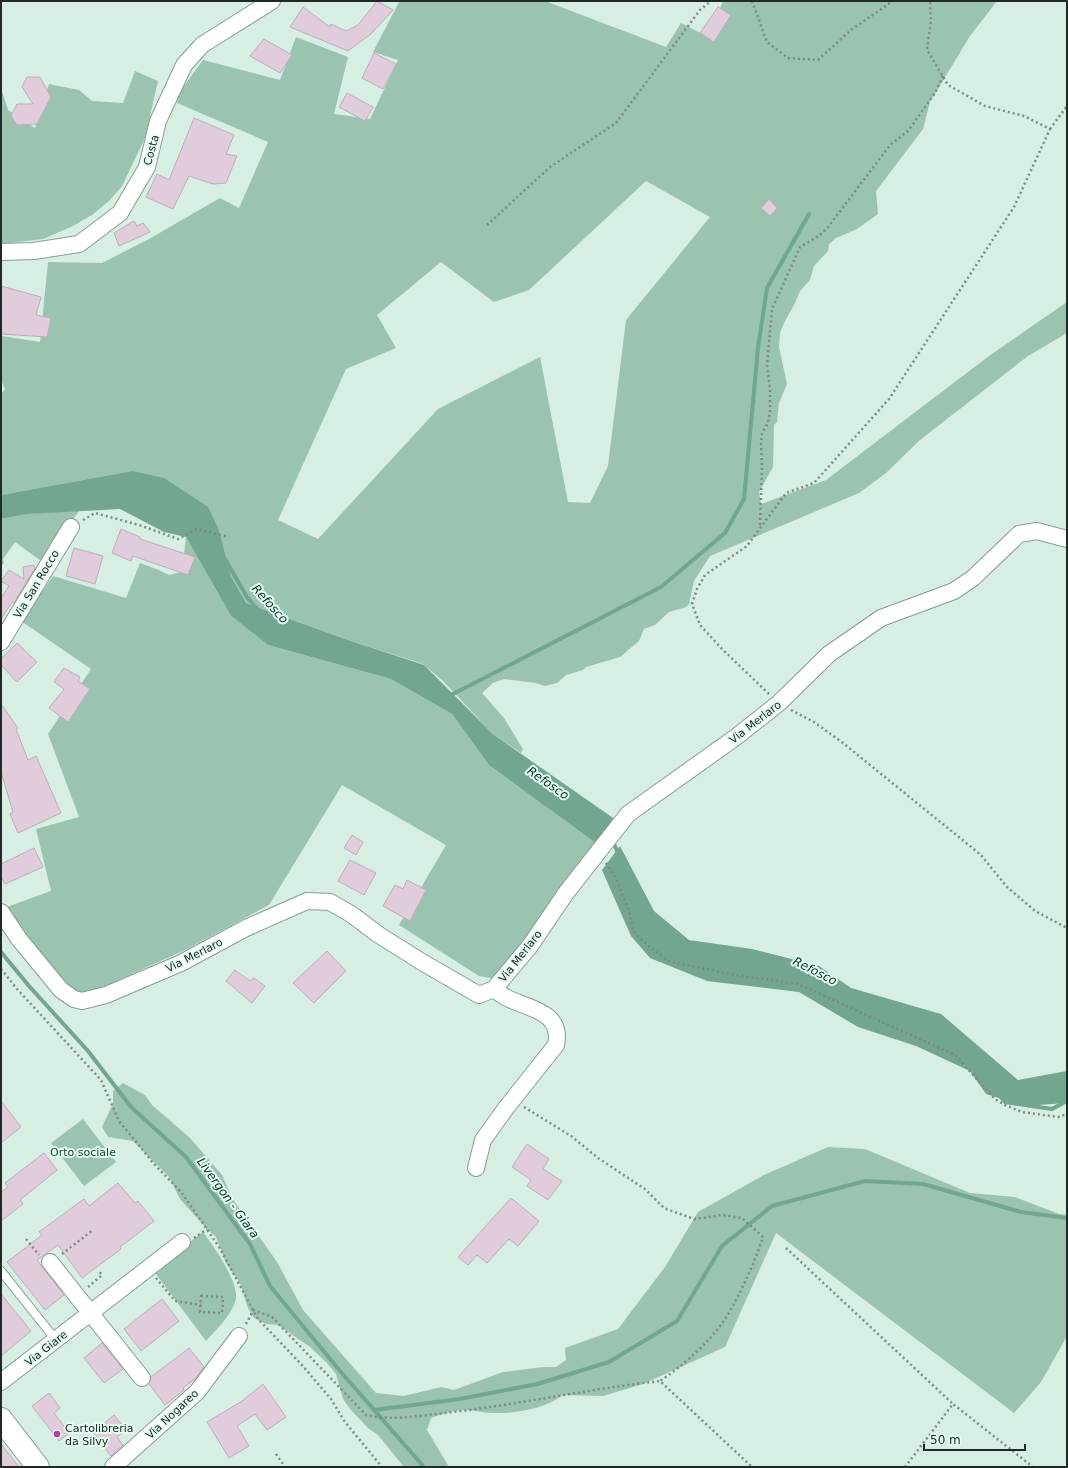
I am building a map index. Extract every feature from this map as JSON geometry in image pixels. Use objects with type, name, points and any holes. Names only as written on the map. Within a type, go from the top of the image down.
[{"type":"street","name":"Costa","points":[[1,252],[34,251],[79,244],[120,213],[147,167],[158,121],[184,65],[202,45],[272,1]]},
{"type":"street","name":"Via San Rocco","points":[[1,642],[71,527]]},
{"type":"street","name":"Via Merlaro","points":[[1,912],[19,939],[61,990],[74,999],[82,1001],[106,995],[181,963],[246,928],[307,901],[330,902],[351,914],[378,935],[479,995],[494,989],[530,946],[566,893],[598,850],[628,814],[736,737],[780,703],[829,654],[881,618],[954,590],[973,578],[1019,534],[1037,531],[1063,537],[1067,540]]},
{"type":"street","name":"Via Merlaro","points":[[476,1168],[483,1140],[512,1100],[556,1045],[558,1036],[552,1020],[532,1008],[507,998],[494,989]]},
{"type":"street","name":"Via Giare","points":[[1,1382],[182,1242]]},
{"type":"street","points":[[50,1262],[142,1378]]},
{"type":"street","name":"Via Nogareo","points":[[113,1467],[196,1392],[239,1336]]},
{"type":"street","points":[[1,1419],[38,1467]]},
{"type":"lane","points":[[1,1271],[56,1340]]},
{"type":"path","points":[[487,225],[550,167],[616,123],[700,10],[711,1]]},
{"type":"path","points":[[752,1],[767,42],[788,58],[818,60],[851,30],[893,1]]},
{"type":"path","points":[[930,1],[932,21],[927,50],[948,85],[985,106],[1024,116],[1050,129]]},
{"type":"path","points":[[760,527],[762,433],[768,423],[770,411],[770,388],[767,365],[772,309],[800,247],[819,236],[828,227],[890,145],[908,131],[935,93],[943,75]]},
{"type":"path","points":[[1067,106],[1050,129],[1014,207],[889,399],[814,483],[786,493],[747,546],[705,575],[697,589],[692,604],[700,626],[722,650],[780,703],[814,722],[843,742],[981,855],[1007,886],[1035,911],[1067,928]]},
{"type":"path","points":[[71,527],[95,513],[140,525],[178,539],[197,529],[229,537]]},
{"type":"path","points":[[598,850],[616,878],[628,911],[633,931],[668,961],[730,974],[798,984],[955,1055],[995,1099],[1005,1104],[1022,1112],[1058,1118],[1067,1114]]},
{"type":"path","points":[[1,969],[17,989],[101,1080],[119,1121],[154,1164],[182,1193],[219,1247],[258,1319],[301,1364],[331,1399],[345,1422],[382,1467]]},
{"type":"path","points":[[253,1310],[272,1317],[366,1415],[381,1418],[469,1410],[618,1386],[660,1381],[680,1368],[722,1323],[746,1280],[763,1236],[742,1218],[723,1215],[694,1219],[664,1208],[644,1189],[598,1158],[571,1136],[512,1100]]},
{"type":"path","points":[[50,1262],[93,1230]]},
{"type":"path","points":[[786,1248],[953,1404],[1033,1467]]},
{"type":"path","points":[[149,1268],[174,1301],[201,1305]]},
{"type":"path","points":[[77,1296],[102,1276],[98,1270]]},
{"type":"path","points":[[201,1296],[223,1297],[222,1313],[200,1312],[201,1305],[201,1296]]},
{"type":"path","points":[[660,1381],[752,1467]]},
{"type":"path","points":[[905,1467],[953,1404]]},
{"type":"path","points":[[276,1454],[285,1467]]},
{"type":"green space","points":[[396,1],[545,1],[666,47],[681,23],[708,37],[723,1],[997,1],[970,36],[930,102],[923,129],[876,191],[878,214],[857,229],[836,238],[829,244],[828,251],[814,266],[810,280],[800,291],[784,323],[780,333],[779,347],[787,384],[779,403],[777,422],[774,425],[773,467],[759,492],[761,504],[826,480],[989,356],[1067,302],[1067,333],[1028,356],[920,440],[886,473],[859,493],[710,556],[694,581],[689,604],[686,607],[669,612],[655,625],[644,629],[639,641],[620,657],[586,667],[583,670],[566,675],[557,683],[545,686],[536,683],[504,679],[493,683],[482,693],[504,718],[523,749],[521,753],[494,735],[443,681],[423,664],[345,639],[246,603],[231,576],[219,530],[132,471],[1,495],[1,394],[5,389],[1,380],[1,338],[2,336],[40,342],[48,262],[102,263],[149,239],[220,198],[239,208],[268,142],[177,103],[181,90],[203,60],[280,80],[296,37],[348,57],[334,114],[370,119],[398,60],[373,52],[399,2]],"holes":[[[646,181],[710,217],[626,320],[608,466],[590,503],[568,502],[540,357],[438,409],[318,539],[278,520],[346,369],[396,348],[377,315],[441,262],[494,302],[529,290]]]},
{"type":"green space","points":[[135,71],[158,81],[145,138],[122,186],[110,200],[92,215],[73,226],[43,239],[1,244],[1,88],[8,110],[35,128],[49,84],[79,90],[92,101],[123,103]]},
{"type":"green space","points":[[80,510],[41,561],[15,542],[3,559],[4,563],[1,566],[1,519],[26,514]]},
{"type":"green space","points":[[186,537],[231,616],[268,645],[391,679],[452,714],[489,765],[597,844],[496,979],[479,976],[399,925],[446,845],[342,785],[269,905],[185,950],[92,992],[81,994],[62,984],[4,908],[51,891],[36,829],[79,817],[48,734],[91,669],[21,621],[53,576],[126,598],[140,563],[169,575],[182,572]]},
{"type":"green space","points":[[123,1083],[145,1095],[152,1105],[190,1138],[222,1175],[232,1198],[277,1262],[303,1310],[376,1393],[404,1396],[441,1387],[454,1390],[503,1372],[543,1367],[556,1367],[566,1360],[565,1348],[618,1329],[665,1267],[698,1212],[764,1175],[828,1147],[865,1149],[970,1193],[1015,1197],[1059,1214],[1067,1215],[1067,1336],[1041,1382],[1014,1413],[776,1233],[725,1347],[643,1384],[603,1396],[563,1395],[547,1404],[529,1410],[510,1413],[485,1413],[462,1410],[449,1412],[431,1418],[427,1430],[449,1467],[404,1467],[378,1435],[368,1428],[350,1409],[343,1399],[336,1374],[328,1364],[310,1347],[278,1325],[266,1324],[254,1318],[248,1308],[240,1283],[226,1263],[216,1237],[180,1199],[169,1177],[133,1141],[108,1137],[102,1127],[113,1104],[113,1091]]},
{"type":"green space","name":"Orto sociale","points":[[83,1119],[116,1162],[84,1186],[51,1143]]},
{"type":"green space","points":[[203,1232],[229,1273],[236,1291],[236,1298],[232,1310],[206,1341],[153,1270]]},
{"type":"water","points":[[132,471],[164,478],[208,507],[219,530],[231,576],[246,603],[345,639],[424,665],[494,735],[616,820],[597,844],[489,765],[452,714],[391,679],[268,645],[231,616],[186,537],[164,532],[120,509],[27,514],[1,519],[1,495]]},
{"type":"water","points":[[620,846],[654,911],[689,940],[752,949],[819,966],[851,988],[941,1014],[1018,1080],[1067,1071],[1067,1103],[1024,1106],[986,1094],[970,1071],[916,1046],[858,1027],[799,992],[707,981],[650,958],[631,936],[602,870]]},
{"type":"building","points":[[377,1],[393,10],[371,34],[348,51],[290,27],[303,7],[330,27],[331,24],[346,31],[358,25]]},
{"type":"building","points":[[718,7],[731,15],[714,42],[700,33]]},
{"type":"building","points":[[264,39],[292,55],[280,73],[250,56]]},
{"type":"building","points":[[374,53],[396,64],[383,89],[362,78]]},
{"type":"building","points":[[27,77],[40,77],[51,97],[37,124],[17,125],[11,116],[17,104],[33,104],[22,87]]},
{"type":"building","points":[[347,93],[373,107],[365,121],[339,107]]},
{"type":"building","points":[[194,118],[234,135],[226,154],[237,156],[226,183],[213,184],[189,176],[173,209],[146,197],[157,174],[169,180]]},
{"type":"building","points":[[769,199],[777,208],[770,216],[761,208]]},
{"type":"building","points":[[134,221],[137,226],[143,223],[150,232],[119,246],[114,233]]},
{"type":"building","points":[[1,286],[41,297],[36,315],[51,318],[47,337],[1,334]]},
{"type":"building","points":[[121,529],[140,537],[140,539],[195,557],[188,575],[133,556],[131,561],[112,553]]},
{"type":"building","points":[[74,548],[103,556],[95,584],[66,576]]},
{"type":"building","points":[[34,565],[35,568],[14,603],[12,602],[1,619],[1,598],[9,586],[1,581],[9,570],[24,579],[23,567]]},
{"type":"building","points":[[17,643],[37,662],[17,682],[1,665],[1,659]]},
{"type":"building","points":[[64,668],[80,677],[78,681],[90,689],[68,722],[49,708],[64,689],[54,682]]},
{"type":"building","points":[[1,704],[18,728],[16,729],[28,760],[36,756],[61,813],[18,833],[10,814],[13,812],[1,772]]},
{"type":"building","points":[[352,835],[363,842],[356,855],[344,848]]},
{"type":"building","points":[[34,848],[43,867],[5,884],[1,877],[1,864]]},
{"type":"building","points":[[350,860],[376,873],[364,895],[338,881]]},
{"type":"building","points":[[407,880],[426,890],[410,921],[383,906],[395,885],[403,889]]},
{"type":"building","points":[[327,951],[346,971],[314,1003],[293,983]]},
{"type":"building","points":[[235,970],[250,981],[254,978],[265,986],[252,1003],[226,981]]},
{"type":"building","points":[[1,1101],[21,1127],[1,1143]]},
{"type":"building","points":[[527,1144],[549,1159],[543,1169],[562,1181],[548,1200],[527,1186],[531,1180],[512,1167]]},
{"type":"building","points":[[44,1153],[57,1170],[20,1200],[23,1204],[1,1221],[1,1192],[8,1187],[5,1183]]},
{"type":"building","points":[[118,1183],[135,1203],[138,1201],[154,1221],[120,1247],[121,1249],[82,1278],[58,1245],[37,1260],[64,1295],[45,1310],[7,1262],[42,1235],[39,1232],[84,1199],[89,1206]]},
{"type":"building","points":[[511,1198],[539,1221],[518,1246],[509,1239],[487,1263],[477,1255],[468,1265],[458,1257]]},
{"type":"building","points":[[1,1294],[31,1331],[1,1356]]},
{"type":"building","points":[[162,1299],[179,1321],[141,1351],[124,1329]]},
{"type":"building","points":[[102,1343],[123,1369],[104,1383],[84,1358]]},
{"type":"building","points":[[189,1348],[204,1367],[195,1379],[183,1388],[184,1390],[165,1405],[149,1384],[151,1377]]},
{"type":"building","points":[[263,1384],[286,1417],[267,1430],[255,1414],[237,1426],[249,1446],[229,1458],[207,1422],[242,1401]]},
{"type":"building","points":[[49,1393],[60,1408],[54,1413],[69,1433],[59,1441],[32,1406]]},
{"type":"building","points":[[114,1415],[126,1430],[117,1437],[123,1445],[111,1456],[93,1432]]},
{"type":"building","points":[[1,1444],[19,1467],[1,1467]]},
{"type":"waterway","points":[[451,695],[661,587],[725,533],[744,499],[758,348],[767,288],[809,214]]},
{"type":"waterway","name":"Refosco","points":[[225,559],[247,597],[258,610]]},
{"type":"waterway","name":"Refosco","points":[[611,841],[618,854]]},
{"type":"waterway","name":"Livergon - Giara","points":[[1,952],[29,986],[88,1051],[131,1107],[186,1157],[250,1244],[270,1286],[340,1371],[424,1467]]},
{"type":"waterway","name":"Refosco","points":[[999,1095],[1005,1102],[1052,1109],[1067,1101]]},
{"type":"waterway","points":[[374,1410],[460,1399],[537,1384],[609,1362],[677,1321],[722,1246],[772,1206],[865,1181],[923,1184],[1021,1212],[1067,1218]]},
{"type":"place","name":"Cartolibreria da Silvy","points":[[57,1434]]}]
